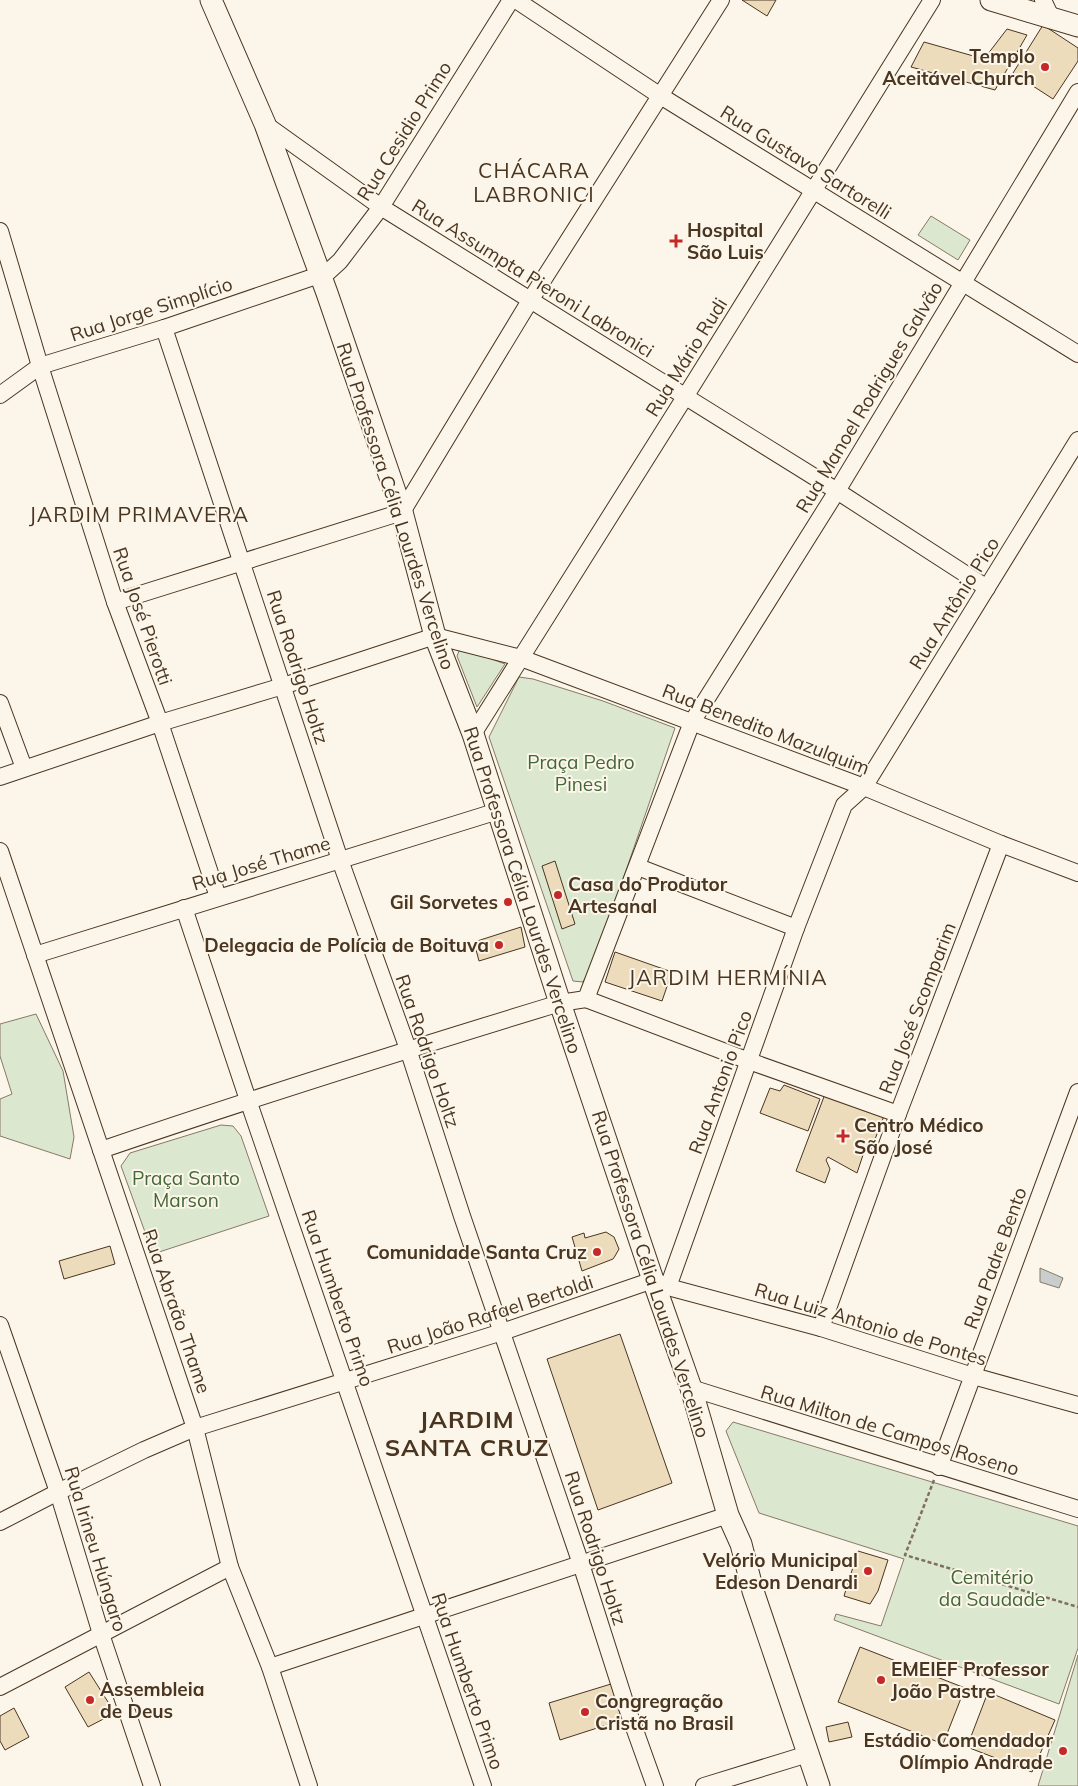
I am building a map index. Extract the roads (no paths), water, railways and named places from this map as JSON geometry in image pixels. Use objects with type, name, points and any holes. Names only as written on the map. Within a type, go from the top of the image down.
[{"type":"main road","name":"Rua Professora Célia Lourdes Vercelino","points":[[211,0],[265,124],[320,275],[402,512],[435,636],[474,734],[560,1003],[660,1284],[728,1515],[741,1544],[753,1591],[819,1786]]},
{"type":"main road","points":[[991,0],[1047,9],[1078,26]]},
{"type":"street","name":"Rua Cesidio Primo","points":[[320,275],[328,272],[340,261],[381,207],[511,0]]},
{"type":"street","name":"Rua Gustavo Sartorelli","points":[[516,0],[659,95],[1078,354]]},
{"type":"street","points":[[115,602],[402,512],[531,299],[720,0]]},
{"type":"street","name":"Rua Mário Rudi","points":[[474,734],[932,0]]},
{"type":"street","name":"Rua Manoel Rodrigues Galvão","points":[[692,722],[837,491],[1078,92]]},
{"type":"street","name":"Rua Assumpta Pieroni Labronici","points":[[265,124],[381,207],[837,491],[987,588]]},
{"type":"street","name":"Rua José Pierotti","points":[[0,231],[40,366],[115,602],[160,723],[218,897]]},
{"type":"street","name":"Rua Jorge Simplício","points":[[0,394],[40,366],[164,328],[320,275]]},
{"type":"street","name":"Rua Rodrigo Holtz","points":[[164,328],[340,860],[408,1050],[462,1216],[581,1564],[626,1705],[655,1786]]},
{"type":"street","name":"Rua Antônio Pico","points":[[864,787],[1078,440]]},
{"type":"street","points":[[0,777],[160,723],[283,686],[435,636]]},
{"type":"street","name":"Rua Benedito Mazulquim","points":[[435,636],[520,658],[864,787],[1001,844],[1078,873]]},
{"type":"street","points":[[0,703],[24,768]]},
{"type":"street","points":[[586,998],[638,867],[692,722]]},
{"type":"street","name":"Rua Antonio Pico","points":[[660,1284],[749,1060],[796,928],[844,805],[864,787]]},
{"type":"street","name":"Rua José Thame","points":[[35,955],[498,811]]},
{"type":"street","name":"Rua José Scomparim","points":[[821,1328],[898,1114],[1001,844]]},
{"type":"street","name":"Rua Abraão Thame","points":[[0,851],[195,1428],[230,1567],[270,1667],[309,1786]]},
{"type":"street","points":[[638,867],[796,928]]},
{"type":"street","name":"Rua Humberto Primo","points":[[184,908],[483,1786]]},
{"type":"street","points":[[101,1150],[248,1100],[560,1003],[586,998],[898,1114]]},
{"type":"street","name":"Rua Padre Bento","points":[[939,1467],[1078,1092]]},
{"type":"street","name":"Rua Luiz Antonio de Pontes","points":[[660,1284],[821,1328],[972,1376],[1078,1405]]},
{"type":"street","name":"Rua João Rafael Bertoldi","points":[[0,1522],[144,1450],[195,1428],[660,1284]]},
{"type":"street","name":"Rua Irineu Húngaro","points":[[0,1325],[58,1492],[101,1634],[152,1786]]},
{"type":"street","name":"Rua Milton de Campos Roseno","points":[[691,1388],[1078,1509]]},
{"type":"street","points":[[270,1667],[728,1515]]},
{"type":"street","points":[[0,1687],[230,1567]]},
{"type":"street","points":[[704,1786],[808,1754]]},
{"type":"place","name":"Templo Aceitável Church","points":[[1045,67]]},
{"type":"place","name":"Hospital São Luis","points":[[676,241]]},
{"type":"place","name":"Casa do Produtor Artesanal","points":[[558,895]]},
{"type":"place","name":"Gil Sorvetes","points":[[508,902]]},
{"type":"place","name":"Delegacia de Polícia de Boituva","points":[[499,945]]},
{"type":"place","name":"Centro Médico São José","points":[[843,1136]]},
{"type":"place","name":"Comunidade Santa Cruz","points":[[597,1252]]},
{"type":"place","name":"Velório Municipal Edeson Denardi","points":[[868,1571]]},
{"type":"place","name":"EMEIEF Professor João Pastre","points":[[881,1680]]},
{"type":"place","name":"Assembleia de Deus","points":[[90,1700]]},
{"type":"place","name":"Congregração Cristã no Brasil","points":[[585,1712]]},
{"type":"place","name":"Estádio Comendador Olímpio Andrade","points":[[1063,1751]]},
{"type":"district","name":"CHÁCARA LABRONICI","points":[[534,182]]},
{"type":"district","name":"JARDIM PRIMAVERA","points":[[139,514]]},
{"type":"district","name":"JARDIM HERMÍNIA","points":[[728,977]]},
{"type":"district","name":"JARDIM SANTA CRUZ","points":[[467,1433]]},
{"type":"park label","name":"Praça Pedro Pinesi","points":[[581,773]]},
{"type":"park label","name":"Praça Santo Marson","points":[[186,1189]]},
{"type":"park label","name":"Cemitério da Saudade","points":[[992,1588]]}]
